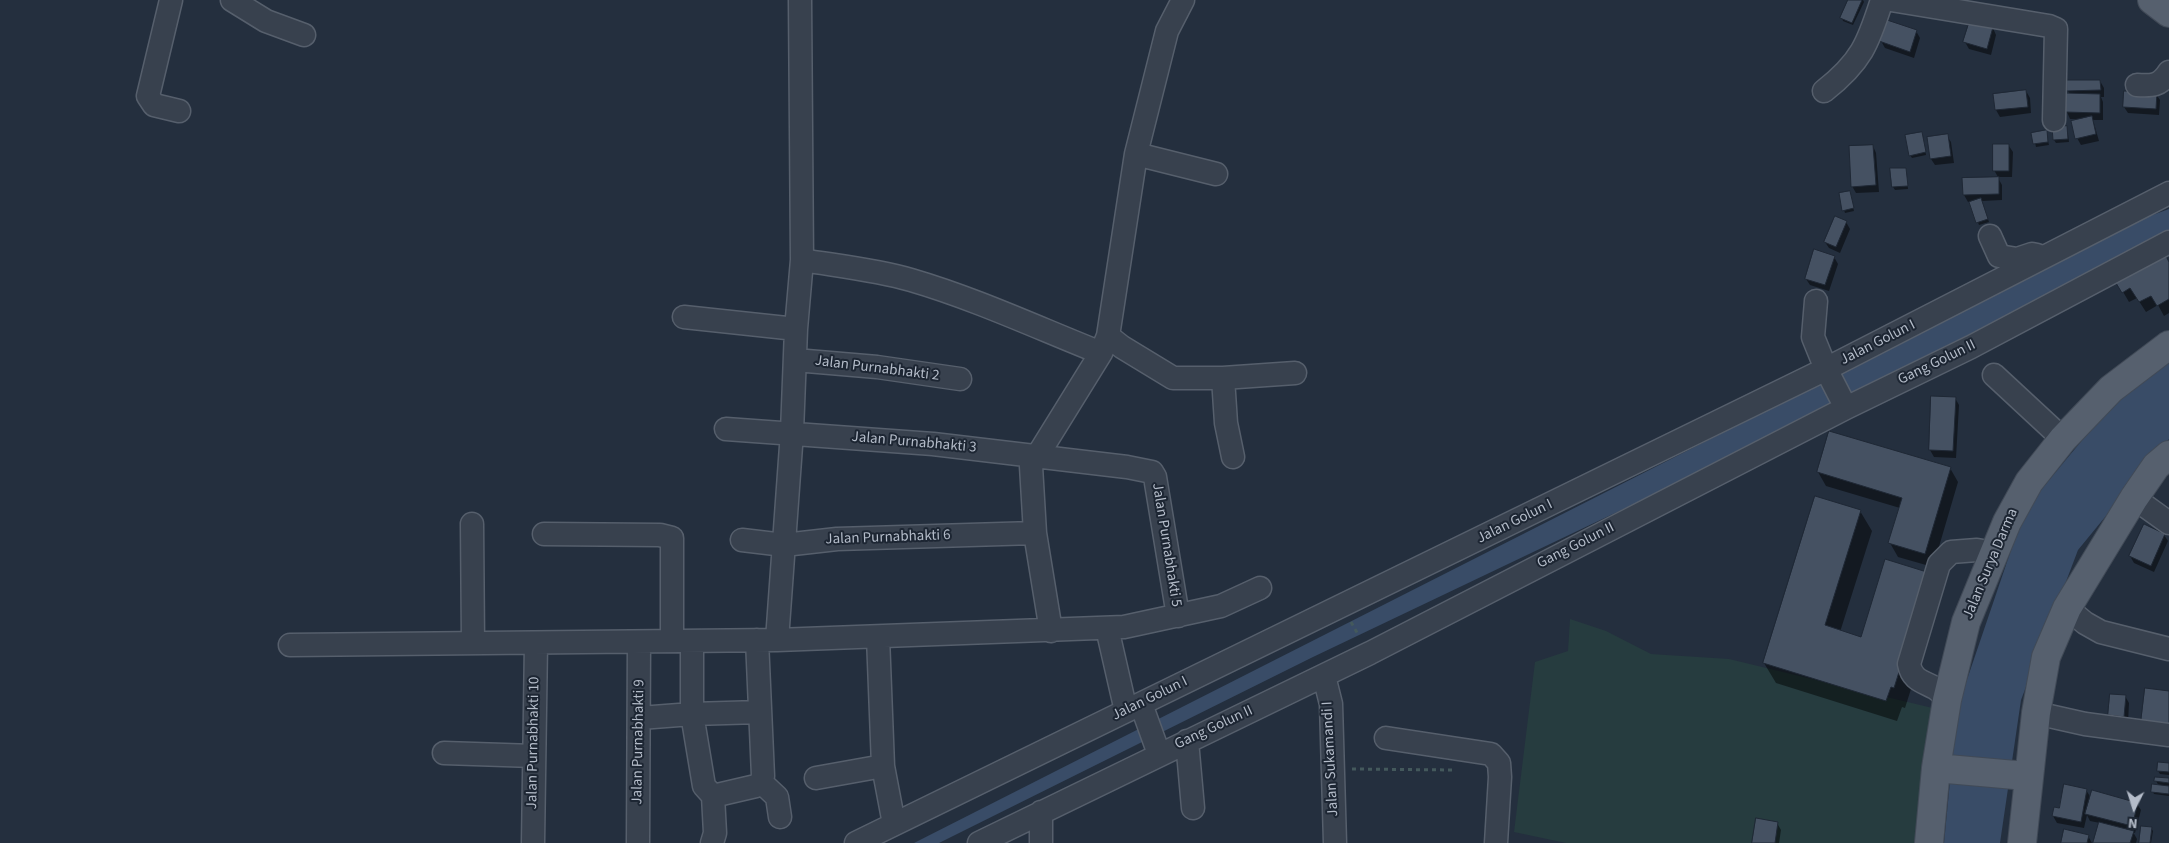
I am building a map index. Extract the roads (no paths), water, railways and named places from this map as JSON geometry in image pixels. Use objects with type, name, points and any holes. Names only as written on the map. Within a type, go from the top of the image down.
[{"type":"main road","points":[[2152,0],[2169,13]]},
{"type":"main road","name":"Jalan Surya Darma","points":[[1929,843],[1941,768],[1947,700],[1966,622],[2007,522],[2029,482],[2063,438],[2111,389],[2169,345]]},
{"type":"main road","points":[[2024,832],[2034,726],[2046,657],[2067,608],[2134,498],[2156,466],[2169,455]]},
{"type":"main road","points":[[2012,775],[2024,761],[2034,726]]},
{"type":"main road","points":[[1941,768],[2012,775]]},
{"type":"main road","points":[[2012,775],[2020,787],[2024,832]]},
{"type":"street","points":[[171,0],[148,96],[154,106],[179,111]]},
{"type":"street","points":[[232,0],[266,21],[304,35]]},
{"type":"street","points":[[714,796],[756,786],[761,782],[763,776],[760,712],[767,640],[784,545],[792,432],[796,329],[802,260],[800,0]]},
{"type":"street","points":[[1051,631],[1036,532],[1030,466],[1104,344],[1136,154],[1167,31],[1183,0]]},
{"type":"street","points":[[1824,91],[1845,74],[1864,48],[1882,0]]},
{"type":"street","points":[[1891,0],[2050,26],[2056,30],[2054,120]]},
{"type":"street","points":[[2137,85],[2156,85],[2164,80],[2169,72]]},
{"type":"street","points":[[1136,154],[1216,174]]},
{"type":"street","name":"Jalan Golun I","points":[[856,843],[1138,712],[1828,372],[2169,193]]},
{"type":"street","points":[[1990,236],[1999,256],[2017,260],[2032,254],[2039,255],[2042,259]]},
{"type":"street","name":"Gang Golun II","points":[[979,843],[1157,750],[1187,740],[1324,676],[1845,406],[1971,347],[2169,242]]},
{"type":"street","points":[[802,260],[910,280],[953,293],[1104,344],[1122,347],[1173,378],[1223,378],[1295,373]]},
{"type":"street","points":[[1816,301],[1814,337],[1828,372],[1845,406]]},
{"type":"street","points":[[684,317],[796,329]]},
{"type":"street","name":"Jalan Purnabhakti 2","points":[[795,360],[877,367],[960,379]]},
{"type":"street","points":[[1994,375],[2063,438]]},
{"type":"street","points":[[1223,378],[1226,423],[1233,457]]},
{"type":"street","name":"Jalan Purnabhakti 3","points":[[726,428],[933,444],[1036,456]]},
{"type":"street","name":"Jalan Purnabhakti 5","points":[[1036,456],[1128,467],[1152,472],[1155,477],[1178,616]]},
{"type":"street","points":[[2134,498],[2169,523]]},
{"type":"street","points":[[472,524],[473,644]]},
{"type":"street","name":"Jalan Purnabhakti 6","points":[[742,540],[784,545],[837,539],[1036,532]]},
{"type":"street","points":[[544,534],[660,535],[672,538],[682,641],[692,714],[704,786],[714,796],[715,833],[712,843]]},
{"type":"street","points":[[1947,700],[1938,689],[1916,679],[1911,673],[1909,664],[1939,564],[1951,552],[1977,550],[1994,554]]},
{"type":"street","points":[[290,645],[767,640],[1107,628],[1124,627],[1221,606],[1260,588]]},
{"type":"street","points":[[2067,608],[2101,632],[2169,649]]},
{"type":"street","points":[[1107,628],[1138,712],[1157,750]]},
{"type":"street","points":[[878,637],[883,766],[894,824]]},
{"type":"street","name":"Jalan Purnabhakti 9","points":[[638,843],[639,642]]},
{"type":"street","name":"Jalan Purnabhakti 10","points":[[533,843],[536,643]]},
{"type":"street","name":"Jalan Sukamandi I","points":[[1324,676],[1331,704],[1334,843]]},
{"type":"street","points":[[640,718],[760,712]]},
{"type":"street","points":[[2034,726],[2085,724],[2169,735]]},
{"type":"street","points":[[1386,738],[1491,754],[1499,763],[1500,777],[1496,843]]},
{"type":"street","points":[[1187,740],[1193,808]]},
{"type":"street","points":[[444,753],[534,756]]},
{"type":"street","points":[[816,778],[883,766]]},
{"type":"street","points":[[761,782],[777,797],[780,817]]},
{"type":"street","points":[[1040,812],[1041,843]]},
{"type":"water","points":[[2169,209],[2169,234],[1636,503],[1313,657],[939,843],[914,843],[2150,216]]},
{"type":"water","points":[[2169,356],[2169,439],[2078,550],[2021,700],[2000,843],[1944,843],[1957,709],[2025,509],[2133,379]]}]
